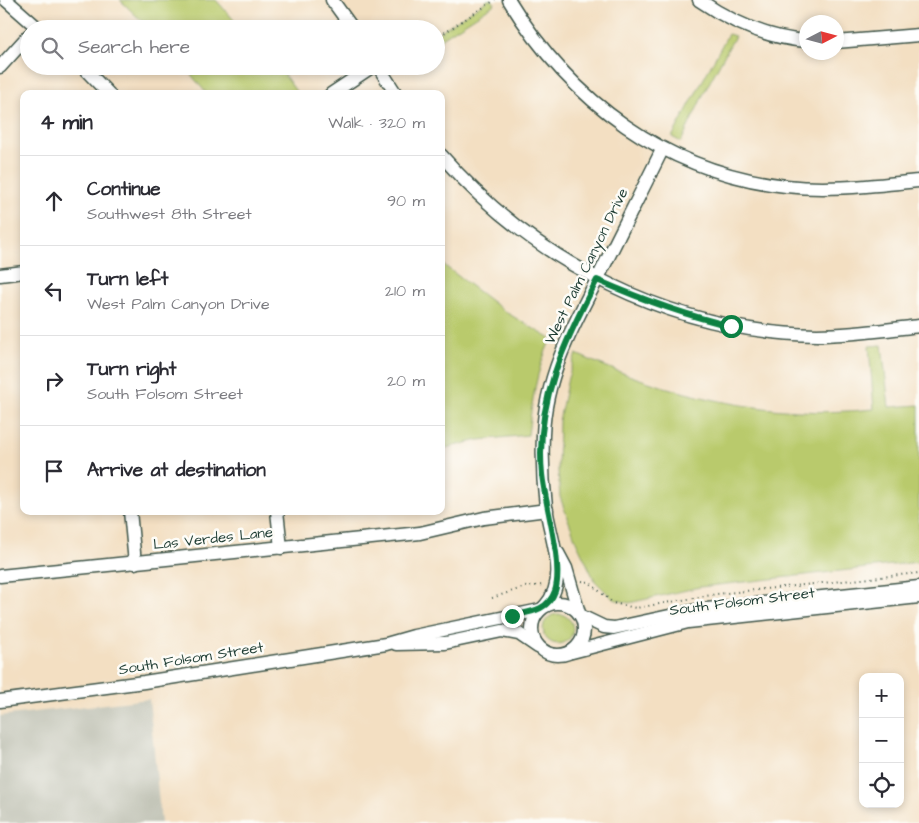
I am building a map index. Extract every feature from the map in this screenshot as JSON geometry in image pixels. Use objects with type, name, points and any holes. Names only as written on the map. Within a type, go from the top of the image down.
[{"type":"street","points":[[6,0],[25,20]]},
{"type":"street","points":[[332,0],[346,20]]},
{"type":"street","points":[[509,0],[526,28],[582,93],[609,115],[662,150],[717,171],[756,181],[787,186],[848,188],[919,181]]},
{"type":"street","points":[[699,0],[724,16],[757,31],[799,40]]},
{"type":"street","points":[[844,41],[919,35]]},
{"type":"street","points":[[0,68],[20,46]]},
{"type":"street","points":[[91,75],[105,90]]},
{"type":"street","points":[[337,90],[359,75]]},
{"type":"street","points":[[384,75],[393,90]]},
{"type":"street","name":"West Palm Canyon Drive","points":[[543,608],[550,600],[557,584],[556,548],[547,510],[542,472],[543,433],[554,370],[568,335],[662,150]]},
{"type":"street","points":[[445,159],[500,214],[553,253],[597,280],[654,304],[698,318],[766,331],[845,334],[919,326]]},
{"type":"street","points":[[0,275],[20,272]]},
{"type":"street","name":"Las Verdes Lane","points":[[0,576],[420,533],[484,518],[547,510]]},
{"type":"street","points":[[130,515],[135,563]]},
{"type":"street","points":[[277,515],[281,548]]},
{"type":"street","name":"West Palm Canyon Drive","points":[[556,548],[566,568],[580,614]]},
{"type":"street","name":"South Folsom Street","points":[[580,614],[604,627],[614,628],[697,610],[919,586]]},
{"type":"street","name":"South Folsom Street","points":[[572,652],[688,622],[919,597]]},
{"type":"street","points":[[560,602],[567,604],[580,614],[585,632],[578,647],[572,652],[554,656],[538,647],[534,640],[532,624],[543,608],[560,602]]},
{"type":"street","name":"South Folsom Street","points":[[0,701],[144,682],[386,644],[414,636],[543,608]]},
{"type":"street","name":"South Folsom Street","points":[[386,644],[416,645],[445,643],[502,631],[520,634],[538,647]]},
{"type":"path","points":[[445,32],[495,0]]},
{"type":"path","points":[[575,581],[589,582],[613,603],[636,608],[716,594],[919,573]]},
{"type":"path","points":[[492,598],[525,587],[547,584]]},
{"type":"shaded area","points":[[149,699],[161,823],[0,823],[0,716]]},
{"type":"green space","points":[[120,0],[216,0],[234,20],[141,20]]},
{"type":"green space","points":[[488,0],[492,0],[495,4],[445,36],[445,28]]},
{"type":"green space","points":[[728,34],[735,36],[706,89],[681,142],[672,137]]},
{"type":"green space","points":[[191,75],[284,75],[295,90],[204,90]]},
{"type":"green space","points":[[445,266],[504,311],[551,339],[538,374],[528,435],[479,440],[445,448]]},
{"type":"green space","points":[[882,345],[889,407],[919,405],[919,562],[700,587],[629,603],[613,599],[595,581],[576,541],[560,497],[558,471],[559,421],[568,378],[576,354],[648,382],[685,393],[759,408],[835,412],[874,409],[869,346]]},
{"type":"green space","points":[[558,614],[569,618],[573,629],[569,640],[558,644],[547,640],[543,629],[547,618]]},
{"type":"route","points":[[512,616],[540,610],[550,600],[557,584],[556,548],[547,510],[542,472],[546,407],[554,370],[568,335],[597,280],[654,304],[731,326]]}]
